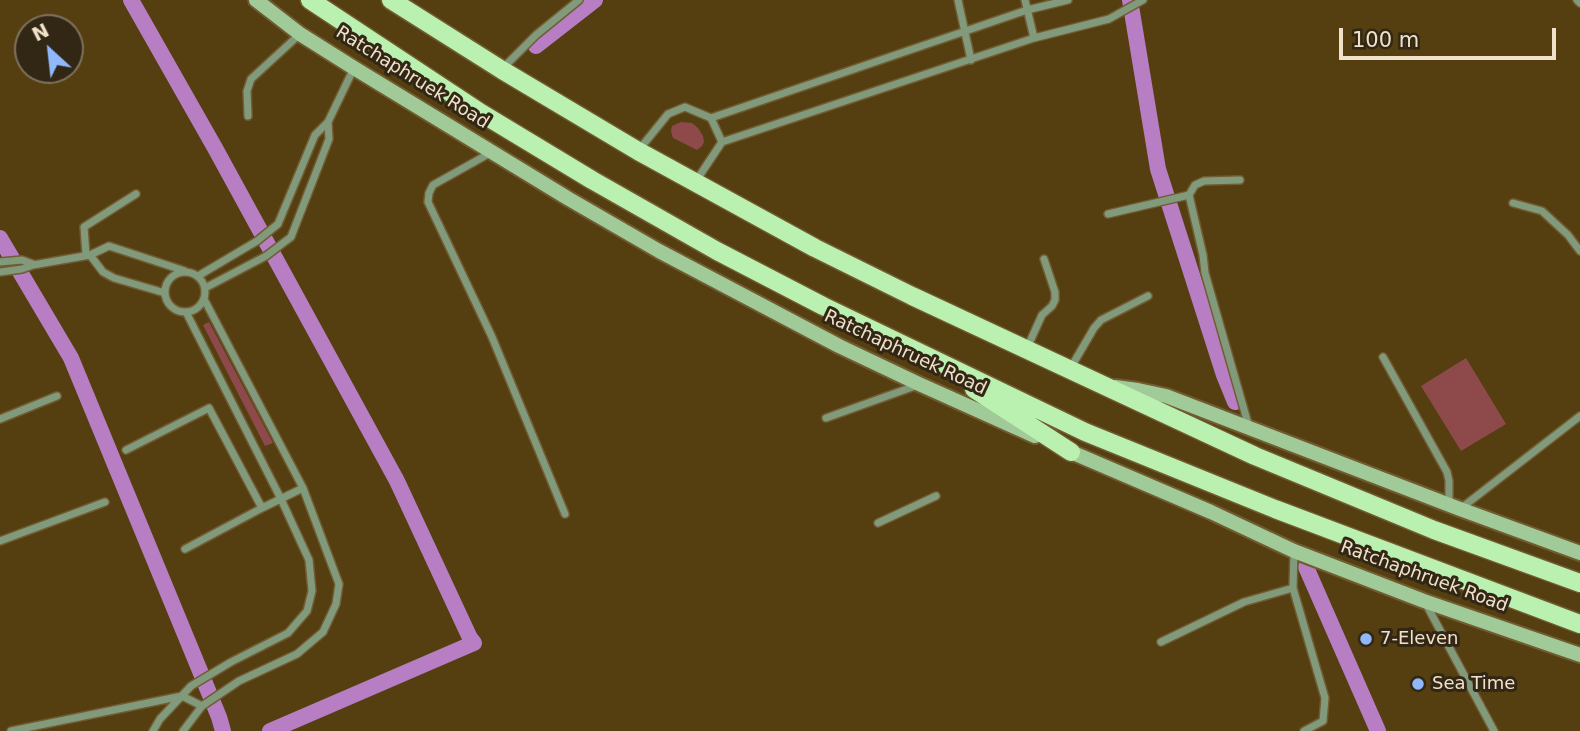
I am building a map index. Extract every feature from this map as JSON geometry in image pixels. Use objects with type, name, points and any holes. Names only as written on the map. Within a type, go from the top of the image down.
[{"type":"main road","name":"Ratchaphruek Road","points":[[256,0],[300,34],[492,152],[659,251],[785,318],[919,384],[1294,551],[1424,601],[1580,655]]},
{"type":"main road","name":"Ratchaphruek Road","points":[[310,0],[481,113],[592,180],[717,251],[913,350],[1085,432],[1322,528],[1580,624]]},
{"type":"main road","points":[[391,0],[694,183],[912,296],[1308,479],[1434,530],[1580,583]]},
{"type":"main road","points":[[913,350],[1071,452]]},
{"type":"main road","points":[[1106,387],[1166,396],[1580,552]]},
{"type":"street","points":[[502,69],[536,35],[579,0]]},
{"type":"street","points":[[958,0],[971,60]]},
{"type":"street","points":[[1025,0],[1034,38]]},
{"type":"street","points":[[638,151],[668,114],[685,107],[712,118],[1027,10],[1068,0]]},
{"type":"street","points":[[694,183],[722,142],[1034,38],[1109,19],[1143,0]]},
{"type":"street","points":[[248,116],[247,91],[251,79],[300,34]]},
{"type":"street","points":[[198,276],[257,241],[278,224],[315,135],[328,122],[354,68]]},
{"type":"street","points":[[712,118],[722,142]]},
{"type":"street","points":[[205,288],[266,256],[291,237],[329,139],[328,122]]},
{"type":"street","points":[[492,152],[433,186],[428,202],[492,337],[565,514]]},
{"type":"street","points":[[1108,214],[1189,195],[1195,186],[1204,181],[1240,180]]},
{"type":"street","points":[[136,194],[84,227],[88,255],[103,272],[114,278],[165,293]]},
{"type":"street","points":[[1189,195],[1205,274],[1249,427]]},
{"type":"street","points":[[1513,203],[1542,211],[1568,234],[1580,251]]},
{"type":"street","points":[[0,272],[88,255],[109,246],[192,272],[198,276],[205,288],[204,299],[199,307],[186,312],[169,305],[165,293],[165,286],[172,276],[185,271]]},
{"type":"street","points":[[1026,349],[1042,315],[1055,300],[1044,259]]},
{"type":"street","points":[[0,262],[22,260],[33,265]]},
{"type":"street","points":[[1070,369],[1101,320],[1148,296]]},
{"type":"street","points":[[183,731],[202,706],[239,681],[297,654],[323,632],[336,604],[339,584],[303,488],[204,299]]},
{"type":"street","points":[[153,731],[160,719],[191,686],[288,633],[307,611],[312,591],[309,561],[281,499],[186,312]]},
{"type":"street","points":[[1384,357],[1447,472],[1455,507],[1580,416]]},
{"type":"street","points":[[826,418],[919,384]]},
{"type":"street","points":[[0,419],[57,396]]},
{"type":"street","points":[[126,450],[209,408],[262,508]]},
{"type":"street","points":[[186,549],[303,488]]},
{"type":"street","points":[[878,523],[936,496]]},
{"type":"street","points":[[0,541],[105,502]]},
{"type":"street","points":[[1294,551],[1293,588],[1325,698],[1323,722],[1304,731]]},
{"type":"street","points":[[1161,642],[1244,602],[1293,588]]},
{"type":"street","points":[[1424,601],[1494,731]]},
{"type":"street","points":[[11,731],[182,696],[202,706]]},
{"type":"shaded area","points":[[681,122],[692,123],[703,136],[704,142],[697,150],[673,138],[672,126]]},
{"type":"shaded area","points":[[209,322],[273,443],[265,446],[203,325]]},
{"type":"shaded area","points":[[1466,358],[1506,424],[1461,451],[1421,386]]},
{"type":"waterway","points":[[131,0],[397,481],[474,643],[270,731]]},
{"type":"waterway","points":[[536,46],[595,0]]},
{"type":"waterway","points":[[1130,0],[1158,169],[1235,402]]},
{"type":"waterway","points":[[0,238],[71,358],[223,731]]},
{"type":"waterway","points":[[1306,567],[1378,731]]},
{"type":"place","name":"7-Eleven","points":[[1366,639]]},
{"type":"place","name":"Sea Time","points":[[1418,684]]}]
